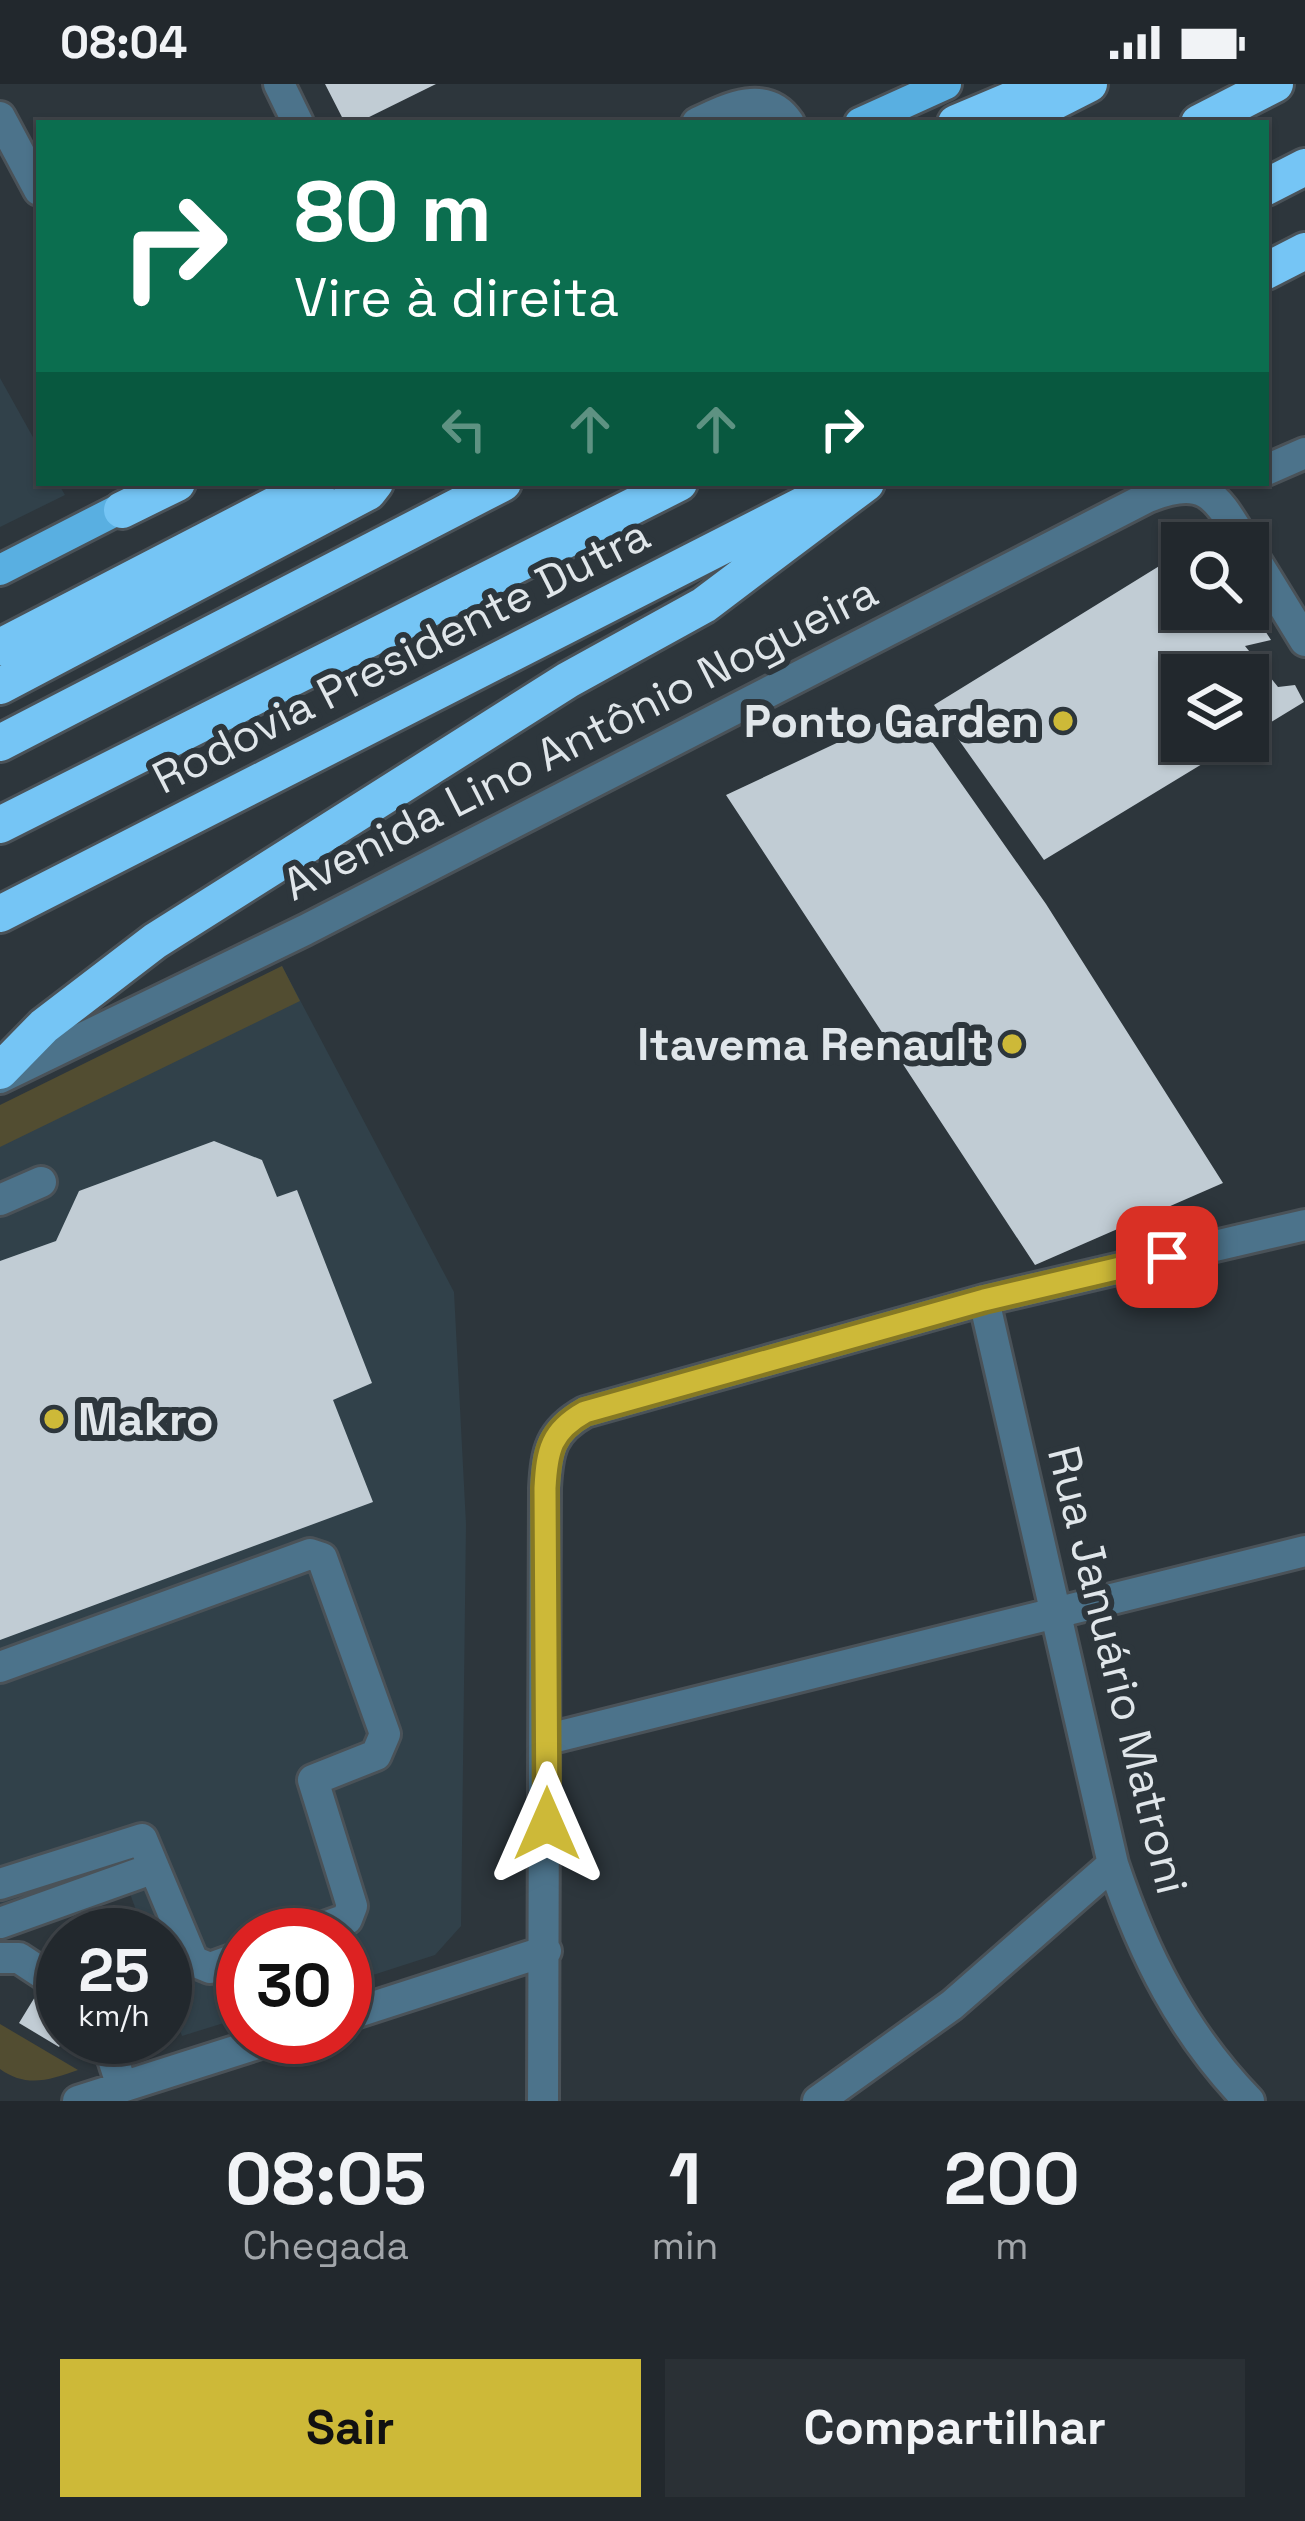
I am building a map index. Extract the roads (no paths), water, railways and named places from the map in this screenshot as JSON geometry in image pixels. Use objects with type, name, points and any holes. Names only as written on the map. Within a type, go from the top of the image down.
[{"type":"highway","points":[[963,120],[1049,84]]},
{"type":"highway","points":[[1020,120],[1089,84]]},
{"type":"highway","points":[[1205,120],[1275,84]]},
{"type":"highway","points":[[1269,185],[1305,167]]},
{"type":"highway","points":[[1269,269],[1305,251]]},
{"type":"highway","points":[[122,510],[171,486]]},
{"type":"highway","points":[[0,647],[311,486]]},
{"type":"highway","points":[[0,686],[368,493],[373,486]]},
{"type":"highway","points":[[0,743],[497,486]]},
{"type":"highway","name":"Rodovia Presidente Dutra","points":[[0,826],[673,486]]},
{"type":"highway","name":"Rodovia Presidente Dutra","points":[[0,914],[840,486]]},
{"type":"highway","points":[[0,1074],[44,1026],[155,941],[568,680],[704,605],[862,486]]},
{"type":"main road","points":[[867,120],[946,84]]},
{"type":"main road","points":[[0,570],[122,510],[159,486]]},
{"type":"street","points":[[279,84],[297,120]]},
{"type":"street","points":[[704,120],[744,104],[776,109],[786,120]]},
{"type":"street","points":[[0,118],[36,184]]},
{"type":"street","points":[[1269,469],[1305,454]]},
{"type":"street","name":"Avenida Lino Antônio Nogueira","points":[[0,1074],[305,930],[1148,497],[1178,488],[1216,488]]},
{"type":"street","points":[[1216,488],[1234,522]]},
{"type":"street","points":[[1269,582],[1305,641]]},
{"type":"street","points":[[0,1200],[41,1182]]},
{"type":"street","points":[[543,2101],[549,1443],[565,1423],[585,1412],[984,1300],[1305,1225]]},
{"type":"street","name":"Rua Januário Matroni","points":[[984,1300],[1113,1864],[1138,1938],[1176,2012],[1249,2101]]},
{"type":"street","points":[[548,1739],[1305,1551]]},
{"type":"street","points":[[0,1667],[313,1553],[328,1566],[386,1735],[376,1755],[313,1780],[351,1908]]},
{"type":"street","points":[[0,1884],[148,1853]]},
{"type":"street","points":[[0,1923],[148,1853]]},
{"type":"street","points":[[148,1853],[193,1961],[216,1966]]},
{"type":"street","points":[[818,2101],[952,2006],[1113,1864]]},
{"type":"street","points":[[372,2007],[547,1951]]},
{"type":"street","points":[[0,1958],[20,1958],[36,1969]]},
{"type":"street","points":[[78,2101],[216,2057]]},
{"type":"street","points":[[115,2064],[122,2087]]},
{"type":"place","name":"Ponto Garden","points":[[1063,721]]},
{"type":"place","name":"Itavema Renault","points":[[1012,1044]]},
{"type":"place","name":"Makro","points":[[54,1419]]}]
